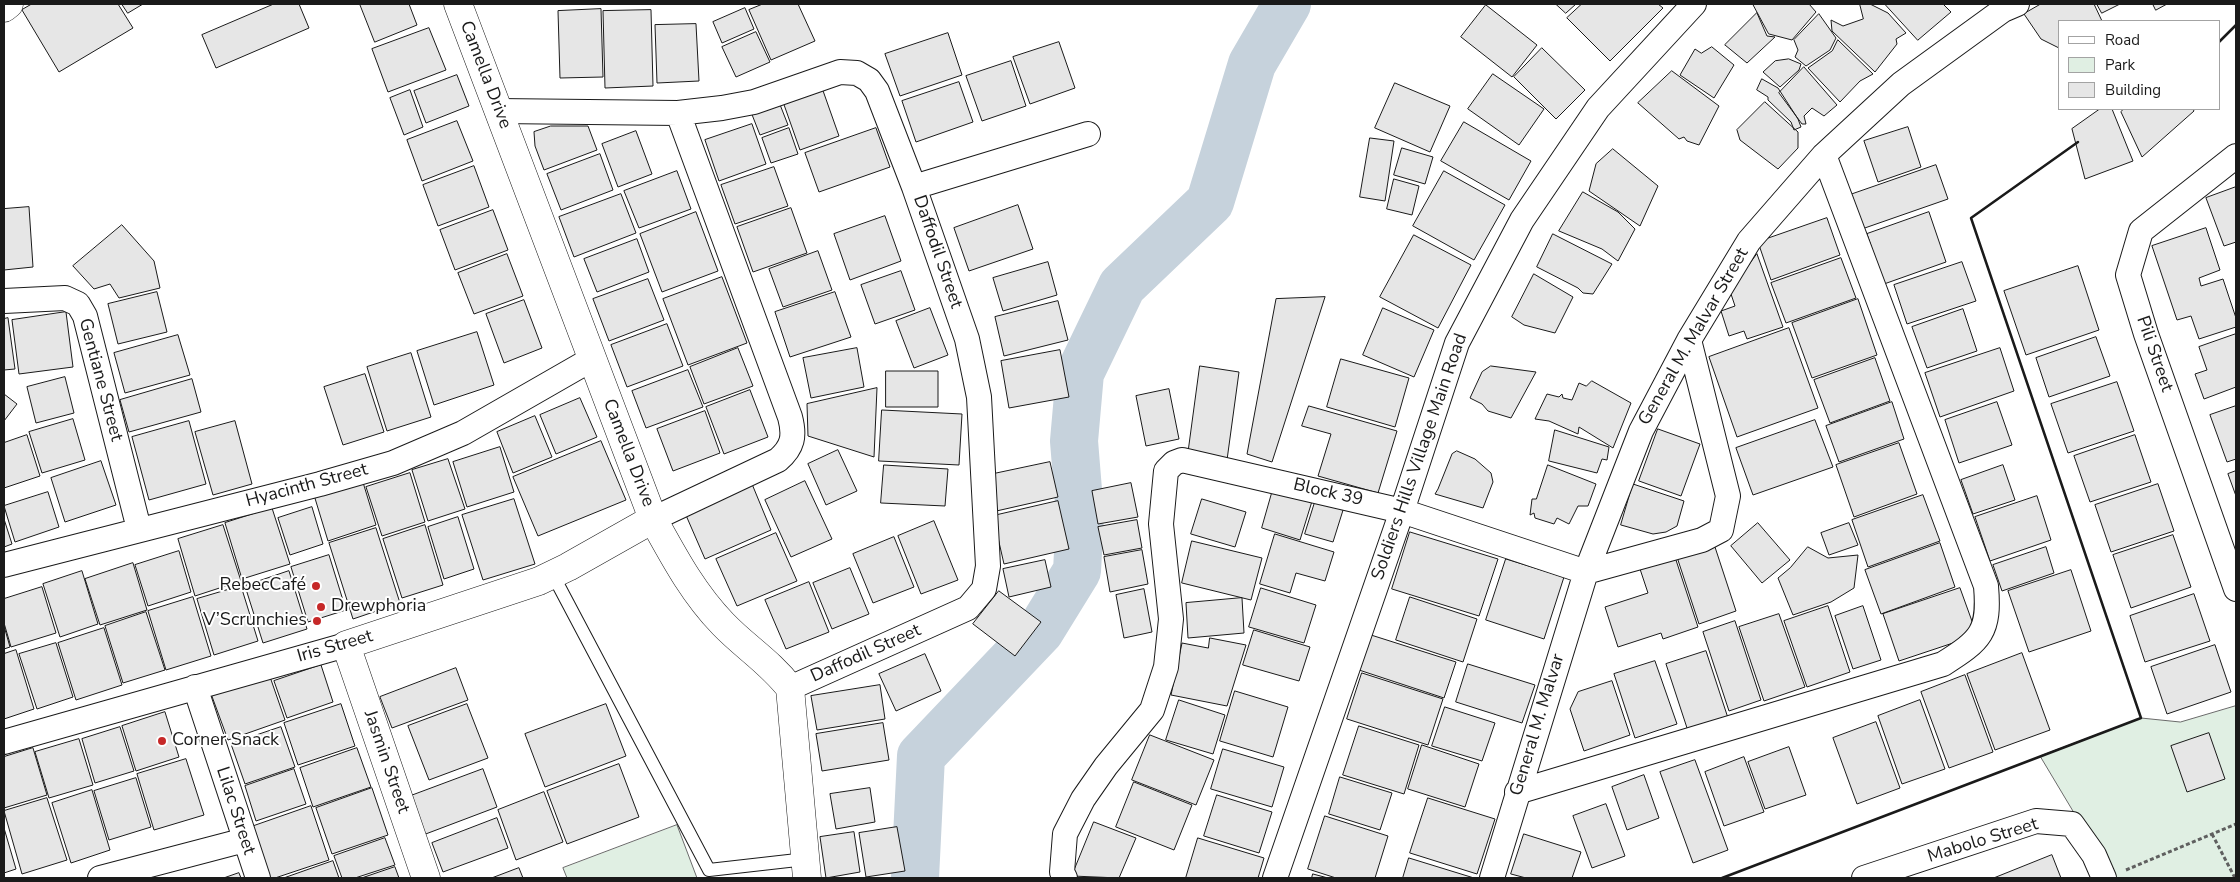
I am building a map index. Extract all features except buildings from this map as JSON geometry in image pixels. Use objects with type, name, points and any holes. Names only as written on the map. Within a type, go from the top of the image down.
[{"type":"street","points":[[4,8],[9,4]]},
{"type":"street","name":"Camella Drive","points":[[458,4],[653,519],[684,576],[702,600],[725,626],[777,671],[790,688]]},
{"type":"street","name":"Soldiers Hills Village Main Road","points":[[1275,878],[1402,511],[1456,343],[1522,220],[1598,108],[1693,4]]},
{"type":"street","name":"General M. Malvar Street","points":[[1586,572],[1641,431],[1689,340],[1749,241],[1824,155],[1901,84],[2003,10],[2017,4]]},
{"type":"street","name":"Daffodil Street","points":[[498,112],[678,113],[722,108],[754,102],[840,72],[857,73],[869,80],[877,92],[914,187],[968,339],[979,397],[988,566],[984,589],[968,608],[790,688]]},
{"type":"street","points":[[653,519],[778,460],[787,452],[793,438],[790,417],[678,113]]},
{"type":"street","points":[[914,187],[1088,134]]},
{"type":"street","points":[[1517,792],[1944,664],[1969,647],[1985,628],[1988,607],[1986,586],[1824,155]]},
{"type":"street","name":"Pili Street","points":[[2236,156],[2141,231],[2128,275],[2146,334],[2236,590]]},
{"type":"street","name":"Gentiane Street","points":[[4,301],[65,298],[78,304],[89,332],[139,529]]},
{"type":"street","points":[[1586,572],[1702,540],[1721,530],[1728,496],[1689,340]]},
{"type":"street","name":"Hyacinth Street","points":[[4,565],[320,484],[392,463],[463,433],[592,359]]},
{"type":"street","name":"Block 39","points":[[1065,878],[1062,872],[1065,834],[1083,799],[1106,766],[1152,710],[1166,667],[1171,619],[1161,524],[1166,471],[1174,463],[1182,460],[1402,511],[1586,572]]},
{"type":"street","name":"Iris Street","points":[[4,742],[195,686],[346,645],[540,581],[653,519]]},
{"type":"street","name":"General M. Malvar","points":[[1492,878],[1586,572]]},
{"type":"street","name":"Jasmin Street","points":[[346,645],[426,878]]},
{"type":"street","name":"Lilac Street","points":[[195,686],[258,878]]},
{"type":"street","points":[[790,688],[806,869]]},
{"type":"street","name":"Mabolo Street","points":[[1864,878],[2036,821],[2072,824],[2094,855],[2115,874]]},
{"type":"street","points":[[100,878],[245,840]]},
{"type":"lane","points":[[553,575],[709,870],[806,869]]},
{"type":"path","points":[[2115,874],[2236,824]]},
{"type":"path","points":[[2212,834],[2235,878]]},
{"type":"green space","points":[[2236,706],[2236,878],[2113,878],[2040,756],[2141,718],[2180,722]]},
{"type":"green space","points":[[677,825],[697,878],[567,878],[563,868]]},
{"type":"waterway","points":[[915,878],[921,756],[1040,631],[1077,571],[1080,515],[1074,441],[1080,373],[1122,286],[1210,202],[1252,64],[1287,4]]},
{"type":"wall","points":[[2220,41],[2236,25]]},
{"type":"wall","points":[[1722,878],[2141,718],[1971,218],[2078,142]]},
{"type":"place","name":"RebecCafé","points":[[316,586]]},
{"type":"place","name":"Drewphoria","points":[[321,607]]},
{"type":"place","name":"V’Scrunchies","points":[[317,621]]},
{"type":"place","name":"Corner Snack","points":[[162,741]]}]
